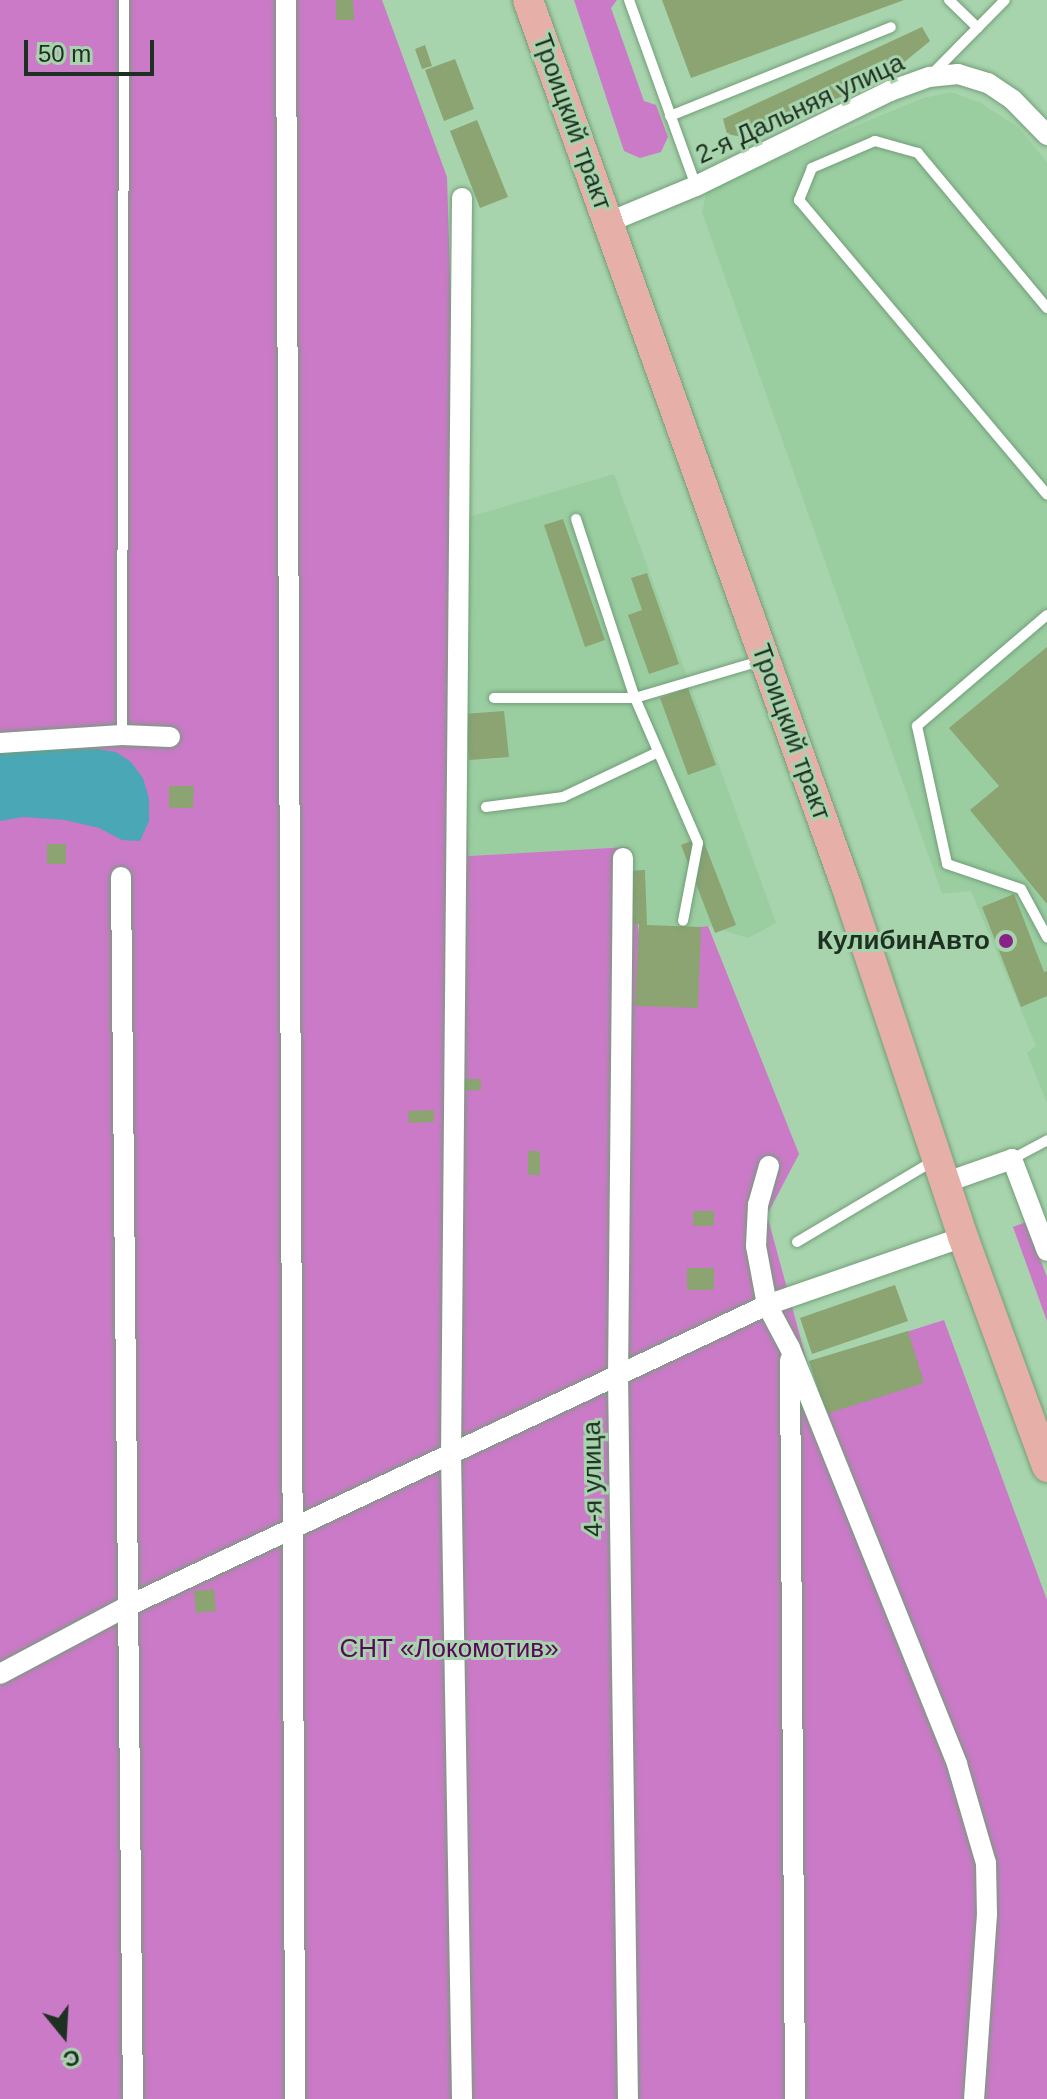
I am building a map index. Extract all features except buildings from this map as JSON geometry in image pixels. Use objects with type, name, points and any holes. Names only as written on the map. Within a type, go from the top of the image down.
[{"type":"main road","name":"Троицкий тракт","points":[[528,0],[846,885],[940,1171],[1047,1467]]},
{"type":"street","points":[[286,0],[290,1530],[295,2099]]},
{"type":"street","name":"2-я Дальняя улица","points":[[609,222],[696,186],[890,91],[929,77],[958,74],[988,83],[1013,100],[1047,135]]},
{"type":"street","points":[[462,198],[451,1455],[462,2099]]},
{"type":"street","points":[[0,743],[122,735],[170,737]]},
{"type":"street","name":"4-я улица","points":[[623,858],[618,1376],[628,2099]]},
{"type":"street","points":[[121,877],[133,2099]]},
{"type":"street","points":[[940,1171],[1012,1159],[1047,1251]]},
{"type":"street","points":[[769,1166],[758,1205],[756,1246],[767,1305],[790,1348],[957,1764],[977,1823],[986,1863],[987,1914],[974,2099]]},
{"type":"street","points":[[0,1674],[130,1605],[767,1305],[963,1237]]},
{"type":"street","points":[[790,1348],[795,2099]]},
{"type":"lane","points":[[122,735],[124,0]]},
{"type":"lane","points":[[629,0],[696,186]]},
{"type":"lane","points":[[949,0],[978,28]]},
{"type":"lane","points":[[929,77],[1005,0]]},
{"type":"lane","points":[[670,116],[891,27]]},
{"type":"lane","points":[[1047,308],[918,153],[875,141],[812,168],[799,200],[1047,495]]},
{"type":"lane","points":[[576,519],[635,698],[698,843],[683,921]]},
{"type":"lane","points":[[1047,615],[917,726],[947,864],[1021,889],[1047,937]]},
{"type":"lane","points":[[494,698],[635,698],[765,659]]},
{"type":"lane","points":[[486,807],[563,797],[658,752]]},
{"type":"lane","points":[[1012,1159],[1046,1144]]},
{"type":"lane","points":[[797,1242],[940,1171]]},
{"type":"shaded area","points":[[951,92],[981,103],[1018,127],[1047,162],[1047,1103],[1027,1053],[1036,1046],[971,891],[942,894],[702,212],[706,194],[716,184],[923,98]]},
{"type":"shaded area","points":[[614,474],[776,923],[748,938],[708,926],[639,935],[628,847],[468,856],[456,521]]},
{"type":"green space","name":"СНТ «Локомотив»","points":[[0,0],[382,0],[447,177],[468,856],[628,847],[639,935],[708,926],[799,1154],[767,1215],[815,1391],[911,1359],[903,1333],[944,1320],[1047,1600],[1047,2099],[0,2099]]},
{"type":"green space","points":[[574,0],[617,0],[611,8],[644,101],[656,105],[668,137],[661,152],[640,158],[624,151]]},
{"type":"green space","points":[[1026,1222],[1047,1277],[1047,1321],[1013,1227]]},
{"type":"water","points":[[96,749],[116,752],[131,762],[143,778],[149,799],[149,821],[140,841],[122,840],[99,828],[65,820],[23,817],[0,821],[0,751]]},
{"type":"place","name":"КулибинАвто","points":[[1006,941]]}]
